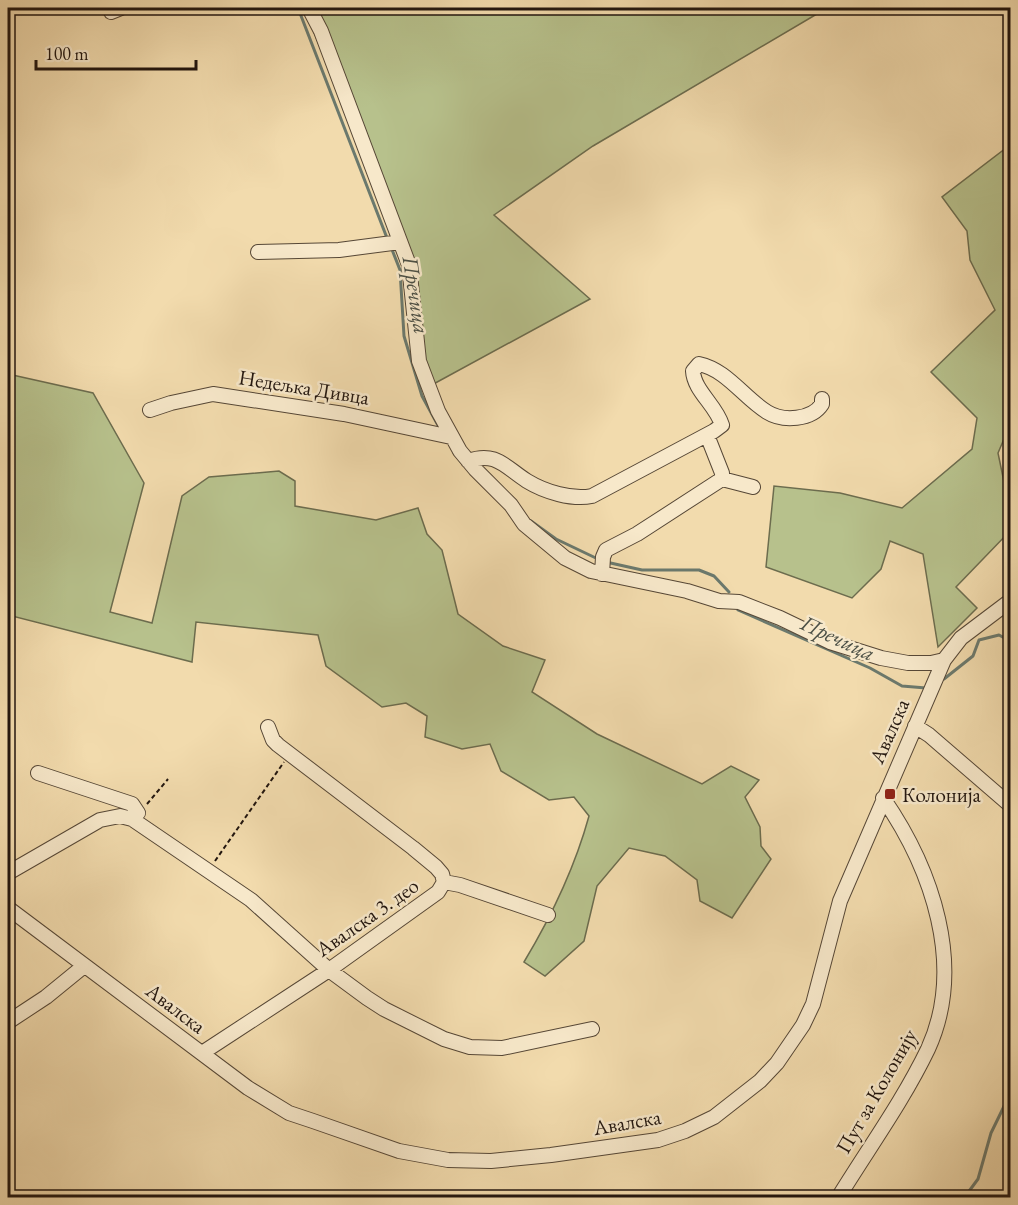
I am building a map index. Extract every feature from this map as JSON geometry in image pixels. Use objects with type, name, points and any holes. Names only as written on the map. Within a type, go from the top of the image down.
[{"type":"street","points":[[309,8],[321,31],[398,242],[409,265],[419,361],[438,411],[451,437],[468,461],[511,505],[524,524],[565,558],[580,567],[602,565],[719,601],[739,602],[780,618],[830,642],[881,658],[908,663],[932,663],[944,660]]},
{"type":"street","points":[[258,252],[339,250],[398,242]]},
{"type":"street","points":[[468,461],[480,457],[495,459],[529,482],[546,489],[579,498],[592,496],[707,435],[722,424],[719,413],[693,380],[693,371],[699,364],[710,366],[768,413],[787,418],[809,416],[819,409],[822,399]]},
{"type":"street","name":"Недељка Дивца","points":[[150,410],[171,402],[213,394],[344,414],[451,437]]},
{"type":"street","points":[[707,435],[722,472],[722,479]]},
{"type":"street","points":[[602,565],[606,550],[638,534],[722,479],[753,487]]},
{"type":"street","name":"Авалска","points":[[8,908],[249,1088],[289,1113],[414,1155],[448,1160],[491,1161],[658,1140],[685,1131],[714,1117],[760,1081],[777,1063],[803,1025],[813,1004],[840,901],[944,660],[961,638],[1011,600]]},
{"type":"street","points":[[915,726],[930,735],[1011,805]]},
{"type":"street","name":"Авалска 3. део","points":[[202,1053],[329,970],[438,892],[444,882],[442,874],[436,867],[273,740],[268,728]]},
{"type":"street","points":[[38,773],[132,804],[135,816]]},
{"type":"street","name":"Пут за Колонију","points":[[838,1197],[907,1087],[928,1048],[944,994],[944,953],[936,908],[895,815],[883,798]]},
{"type":"street","points":[[8,873],[100,820],[135,816],[251,900],[329,970],[384,1009],[444,1039],[470,1047],[502,1048],[592,1029]]},
{"type":"street","points":[[444,882],[460,885],[548,915]]},
{"type":"street","points":[[8,1022],[46,997],[84,966]]},
{"type":"path","points":[[208,871],[290,753]]},
{"type":"path","points":[[135,816],[168,779]]},
{"type":"green space","points":[[304,8],[822,8],[822,11],[593,146],[494,215],[590,299],[428,387],[400,242]]},
{"type":"green space","points":[[1010,145],[1010,434],[1004,439],[998,453],[1010,511],[1010,531],[956,587],[977,608],[938,647],[923,554],[890,541],[881,569],[852,598],[766,567],[774,486],[840,493],[902,508],[972,449],[977,418],[931,372],[995,310],[970,260],[967,231],[942,197]]},
{"type":"green space","points":[[8,374],[93,393],[144,483],[110,612],[152,623],[182,496],[209,477],[279,471],[295,481],[295,506],[376,520],[418,508],[427,534],[442,550],[458,614],[503,646],[545,660],[532,692],[597,734],[702,784],[731,766],[759,780],[745,797],[760,827],[761,846],[771,859],[732,918],[700,901],[697,880],[665,856],[629,848],[597,886],[584,941],[545,976],[524,962],[561,891],[577,854],[589,816],[574,797],[549,800],[501,771],[490,744],[462,749],[425,737],[427,716],[406,703],[382,707],[326,666],[318,635],[196,622],[192,662],[8,615]]},
{"type":"waterway","name":"Пречица","points":[[298,8],[387,238]]},
{"type":"waterway","name":"Пречица","points":[[391,247],[400,270],[404,336],[422,396],[440,429]]},
{"type":"waterway","name":"Пречица","points":[[454,453],[463,464]]},
{"type":"waterway","name":"Пречица","points":[[531,521],[556,539],[600,560]]},
{"type":"waterway","name":"Пречица","points":[[606,562],[642,570],[699,570],[714,576],[729,592]]},
{"type":"waterway","name":"Пречица","points":[[738,610],[870,668],[902,686],[926,688]]},
{"type":"waterway","name":"Пречица","points":[[944,679],[973,656],[979,640],[999,635],[1010,641]]},
{"type":"waterway","points":[[964,1198],[978,1179],[991,1133],[1010,1094]]},
{"type":"place","name":"Колонија","points":[[890,794]]}]
